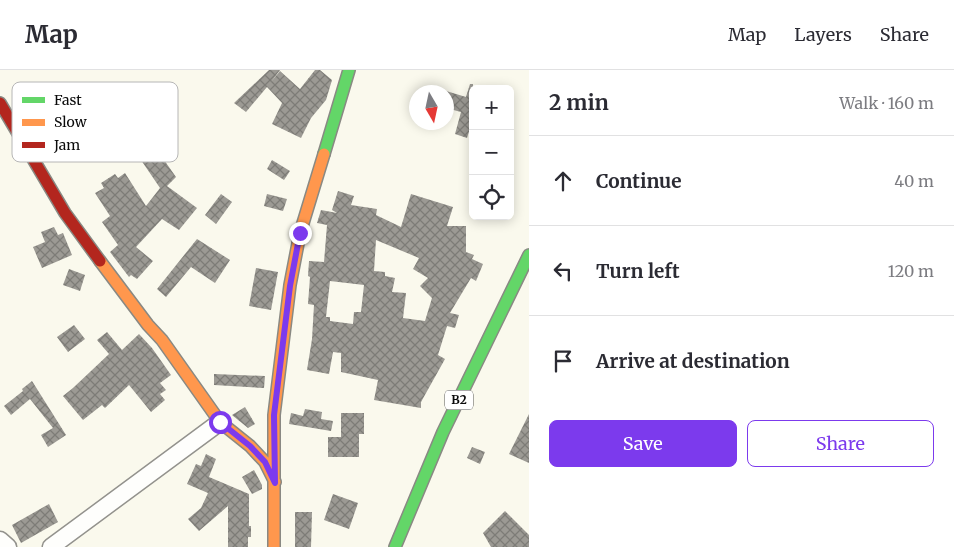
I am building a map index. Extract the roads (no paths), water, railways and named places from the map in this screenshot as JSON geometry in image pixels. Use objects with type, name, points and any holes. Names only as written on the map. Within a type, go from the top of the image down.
[{"type":"main road","points":[[274,547],[274,415],[290,286],[300,233],[349,70]]},
{"type":"main road","points":[[0,103],[12,123]]},
{"type":"main road","points":[[35,162],[65,213],[148,325],[162,340],[220,422],[250,446],[265,462],[275,483]]},
{"type":"main road","name":"B2","points":[[395,547],[443,432],[529,255]]},
{"type":"street","points":[[51,547],[220,422]]},
{"type":"street","points":[[0,540],[8,547]]}]
